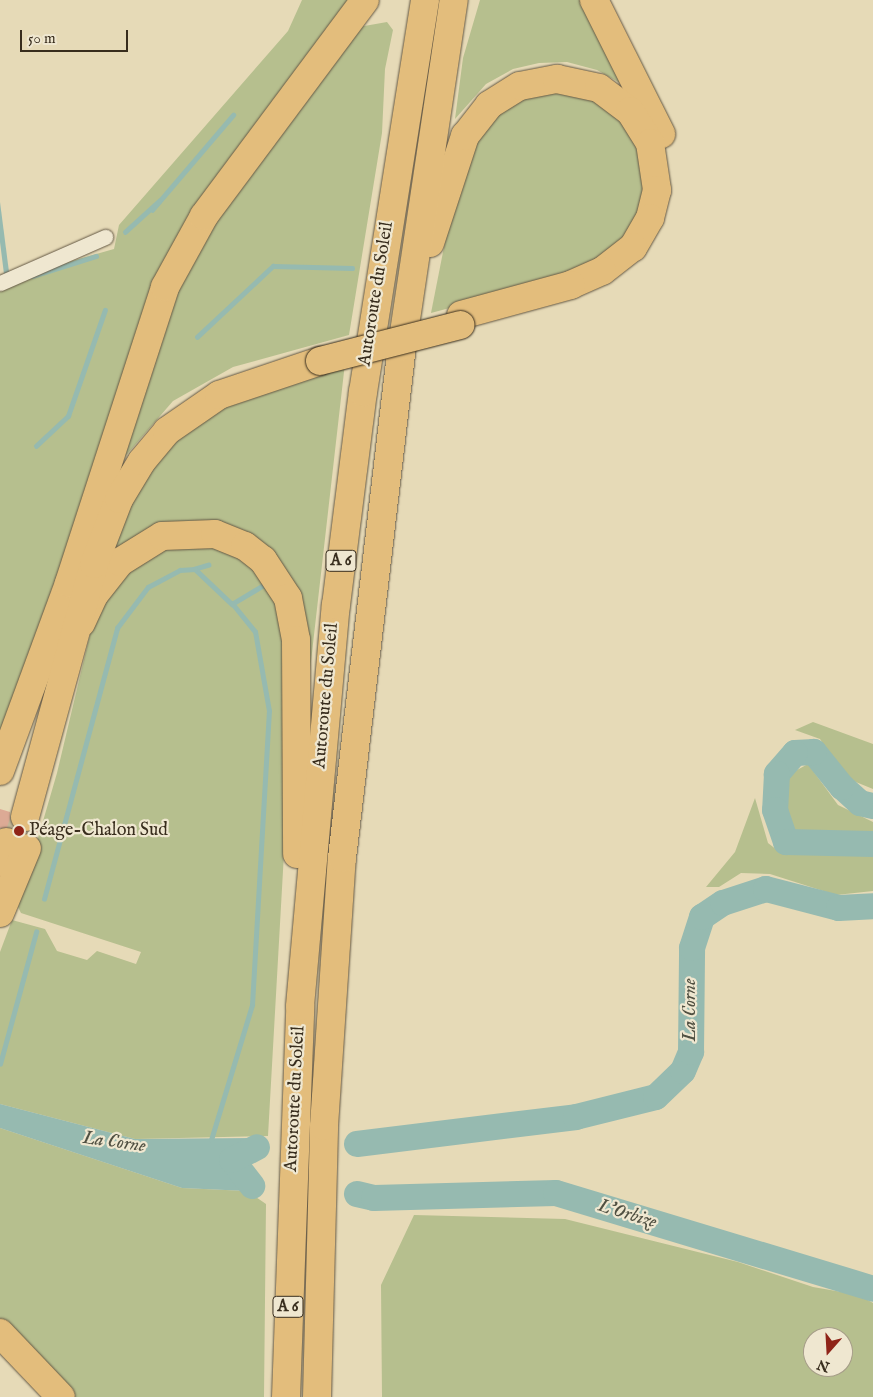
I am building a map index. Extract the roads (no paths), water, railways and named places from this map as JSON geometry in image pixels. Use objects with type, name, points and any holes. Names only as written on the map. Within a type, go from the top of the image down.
[{"type":"highway","points":[[0,771],[69,583],[151,321],[180,255],[222,191],[366,0]]},
{"type":"highway","name":"Autoroute du Soleil","points":[[286,1397],[290,1217],[299,1028],[336,605],[363,392],[425,0]]},
{"type":"highway","name":"Autoroute du Soleil","points":[[317,1397],[320,1220],[324,1126],[342,858],[402,346],[454,0]]},
{"type":"highway","points":[[69,583],[125,470],[164,421],[224,382],[601,283],[637,257],[660,223],[668,189],[661,136],[594,0]]},
{"type":"highway","points":[[402,346],[456,158],[482,112],[520,86],[557,79],[592,86],[620,102],[645,132],[656,164],[654,207],[640,238],[615,262],[587,278],[461,320]]},
{"type":"highway","points":[[25,817],[108,525],[154,445],[178,421],[219,395],[321,356]]},
{"type":"highway","points":[[81,623],[94,595],[120,562],[140,547],[172,534],[204,533],[235,541],[263,560],[283,589],[296,646],[299,1028]]},
{"type":"highway","points":[[0,897],[12,849]]},
{"type":"highway","points":[[0,913],[12,849]]},
{"type":"highway","points":[[0,1333],[61,1397]]},
{"type":"street","points":[[0,283],[105,237]]},
{"type":"water","points":[[0,202],[9,272],[4,274],[0,242]]},
{"type":"water","points":[[0,1104],[135,1139],[253,1138],[247,1191],[182,1188],[0,1128]]},
{"type":"waterway","points":[[152,210],[233,115]]},
{"type":"waterway","points":[[125,232],[159,201]]},
{"type":"waterway","points":[[33,276],[96,256]]},
{"type":"waterway","points":[[197,337],[273,266],[352,268]]},
{"type":"waterway","points":[[36,446],[68,416],[105,310]]},
{"type":"waterway","points":[[209,565],[195,569],[232,604],[265,584]]},
{"type":"waterway","points":[[44,899],[117,628],[148,587],[180,570],[195,569]]},
{"type":"waterway","points":[[211,1140],[252,1005],[269,711],[255,632],[232,604]]},
{"type":"waterway","name":"La Corne","points":[[873,806],[860,803],[842,787],[814,752],[795,753],[777,774],[775,810],[786,842],[873,844]]},
{"type":"waterway","name":"La Corne","points":[[357,1144],[576,1117],[656,1097],[683,1071],[691,1052],[692,948],[702,917],[723,903],[766,889],[839,908],[873,906]]},
{"type":"waterway","points":[[0,1064],[36,932]]},
{"type":"waterway","name":"La Corne","points":[[232,1160],[257,1147]]},
{"type":"waterway","name":"L'Orbize","points":[[232,1160],[252,1186]]},
{"type":"waterway","name":"L'Orbize","points":[[357,1194],[374,1198],[556,1193],[873,1289]]},
{"type":"tunnel","points":[[16,845],[25,817]]},
{"type":"place","name":"Péage-Chalon Sud","points":[[19,831]]}]
